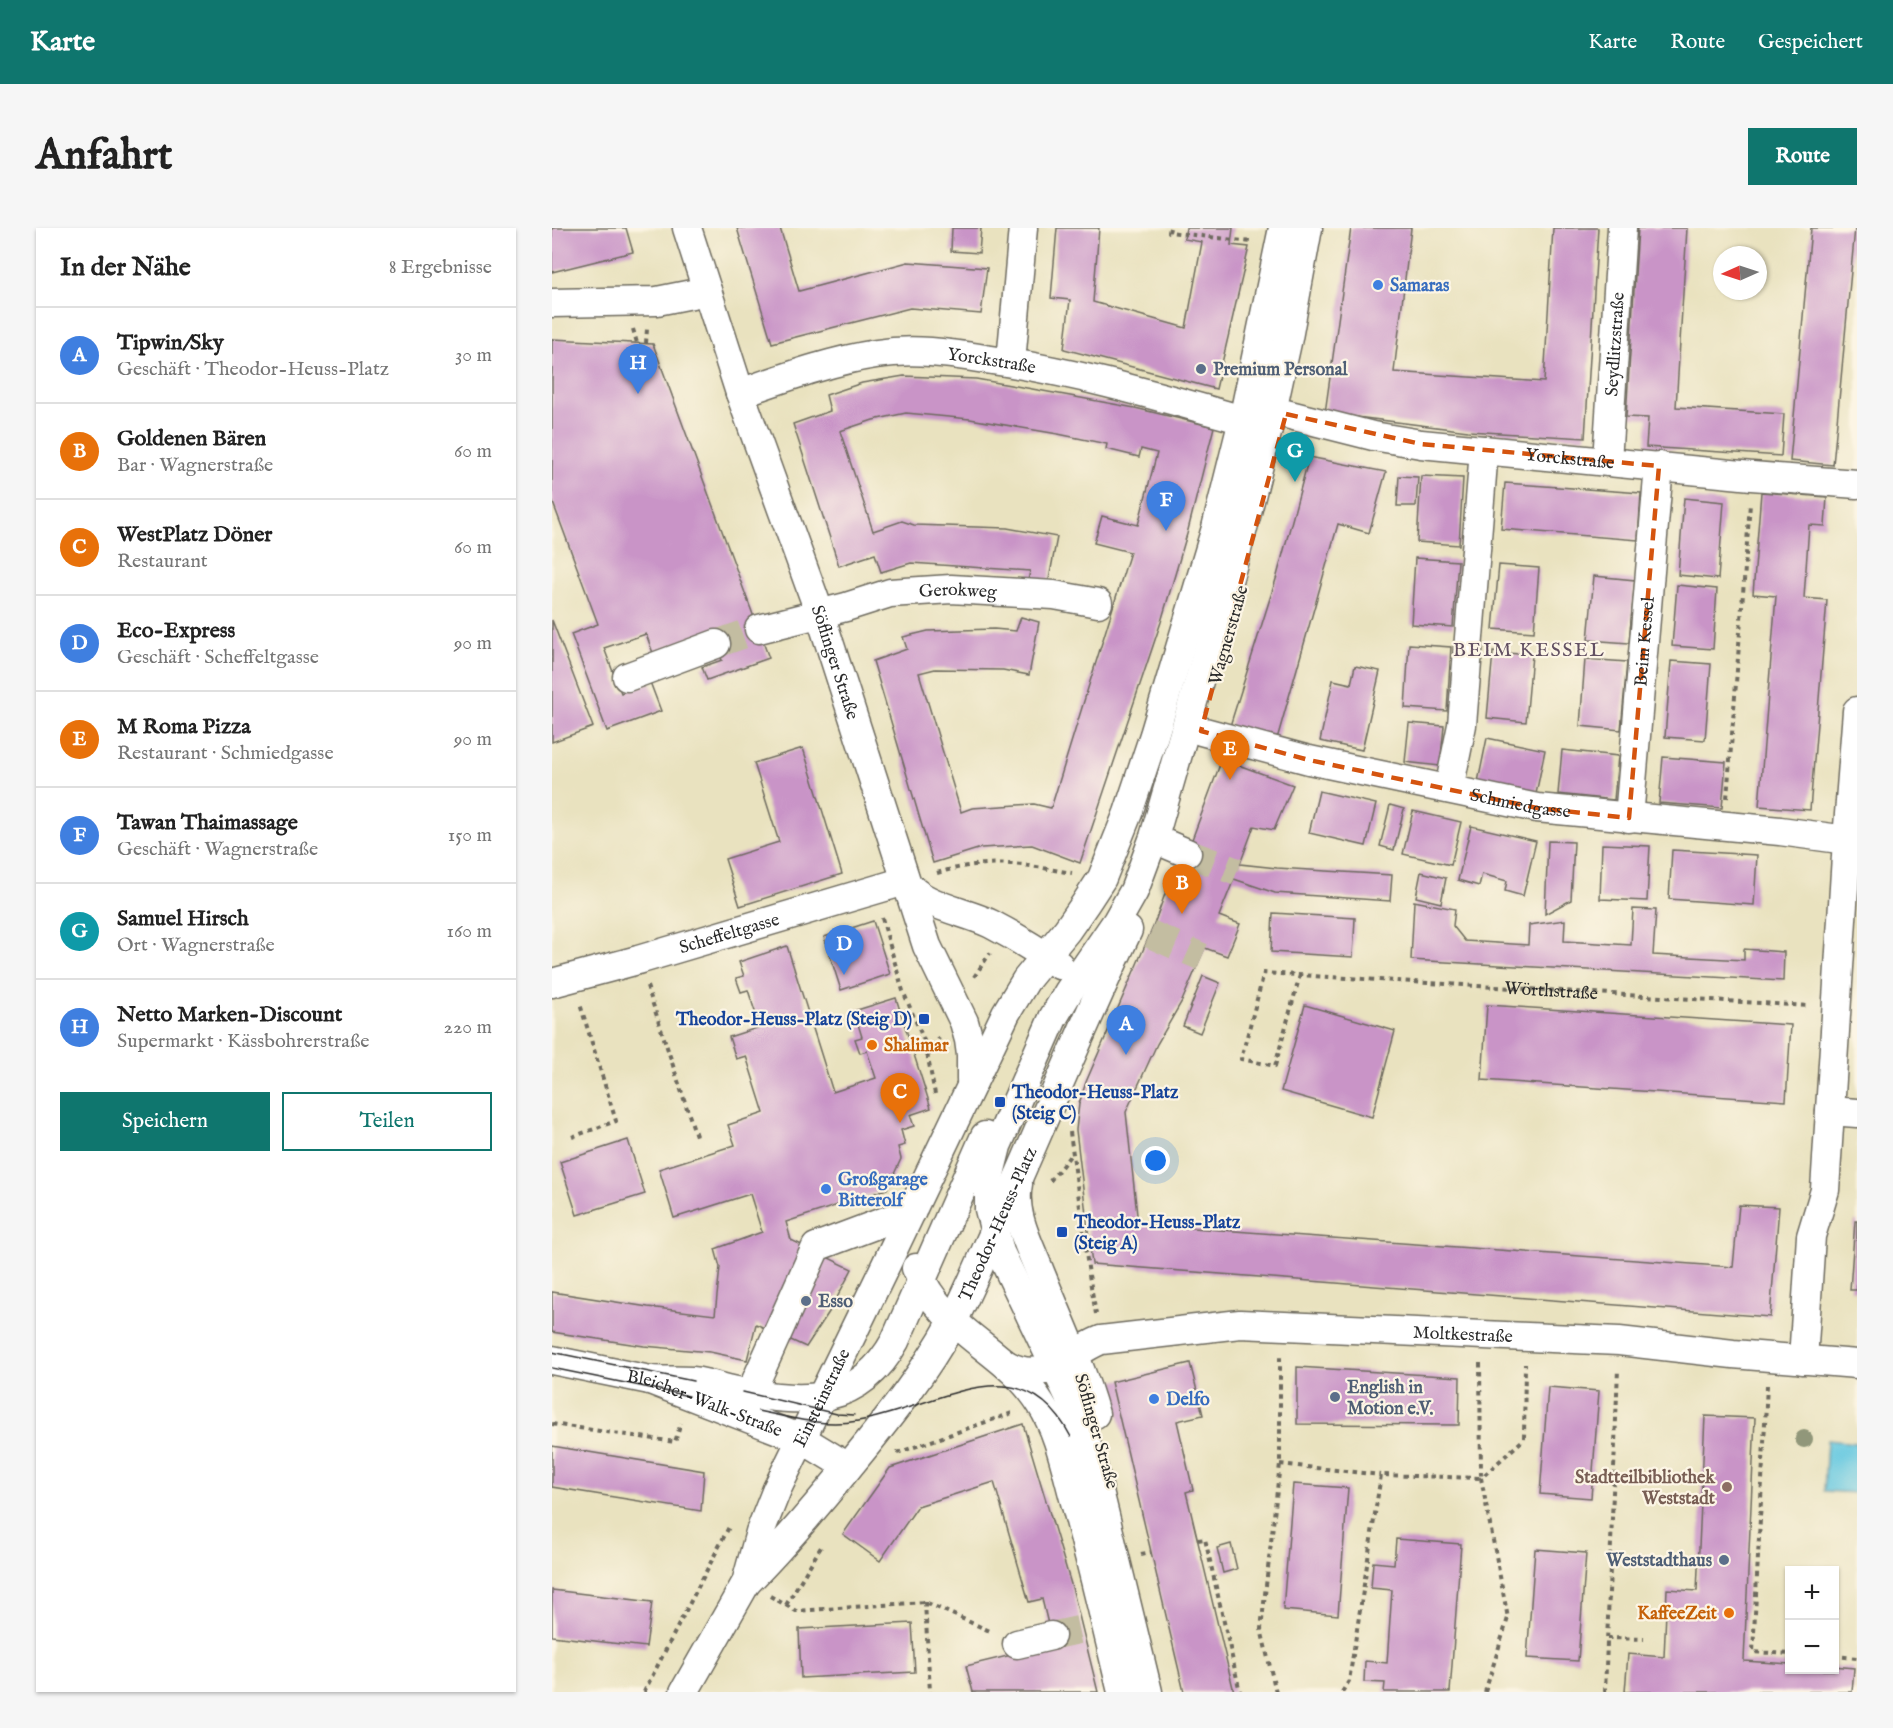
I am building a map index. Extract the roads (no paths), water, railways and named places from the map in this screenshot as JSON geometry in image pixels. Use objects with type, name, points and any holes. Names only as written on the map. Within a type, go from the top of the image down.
[{"type":"street","name":"Söflinger Straße","points":[[687,228],[740,393],[917,878],[930,955],[957,1006],[969,1040],[972,1071],[968,1097]]},
{"type":"street","points":[[1011,362],[1023,228]]},
{"type":"street","points":[[1071,1437],[1046,1412],[1007,1365],[952,1322],[926,1289],[912,1253],[910,1215],[1006,1013],[1026,980],[1062,969],[1108,935],[1134,891],[1167,797],[1242,532],[1288,338],[1308,228]]},
{"type":"street","name":"Wagnerstraße","points":[[1083,1026],[1140,930],[1176,848],[1202,730],[1254,543],[1286,414],[1322,228]]},
{"type":"street","name":"Seydlitzstraße","points":[[1607,461],[1622,228]]},
{"type":"street","points":[[1062,969],[1098,928],[1122,886],[1152,805],[1236,509],[1276,335],[1286,234]]},
{"type":"street","points":[[926,1289],[992,1140],[1048,1029],[1062,969],[1085,904],[1102,878],[1128,813],[1216,528],[1286,234]]},
{"type":"street","points":[[552,303],[657,302],[707,291]]},
{"type":"street","name":"Yorckstraße","points":[[740,393],[822,366],[876,353],[927,350],[1011,362],[1124,387],[1243,420]]},
{"type":"street","name":"Yorckstraße","points":[[1286,414],[1373,436],[1421,444],[1857,484]]},
{"type":"street","points":[[1449,789],[1462,725],[1484,450]]},
{"type":"street","name":"Beim Kessel","points":[[1629,818],[1659,466]]},
{"type":"street","name":"Gerokweg","points":[[759,629],[890,593],[951,589],[1054,596],[1098,603]]},
{"type":"street","points":[[627,677],[716,644]]},
{"type":"street","points":[[1803,1360],[1811,1236],[1825,1190],[1843,1112],[1837,1007],[1857,711]]},
{"type":"street","name":"Schmiedgasse","points":[[1202,730],[1309,760],[1537,808],[1780,831],[1847,840]]},
{"type":"street","points":[[917,878],[911,890],[922,897],[989,923],[1062,969],[1083,995],[1083,1026]]},
{"type":"street","name":"Scheffeltgasse","points":[[562,980],[917,878]]},
{"type":"street","name":"Theodor-Heuss-Platz","points":[[952,1322],[1019,1176],[1083,1026]]},
{"type":"street","points":[[650,1380],[693,1381],[746,1405],[789,1397],[813,1416],[842,1392],[859,1383],[881,1363],[926,1289],[974,1197],[992,1140]]},
{"type":"street","points":[[989,1242],[988,1189],[992,1140]]},
{"type":"street","name":"Söflinger Straße","points":[[1019,1176],[1016,1198],[1020,1218],[1057,1364],[1092,1403],[1161,1692]]},
{"type":"street","points":[[974,1197],[977,1220],[1057,1364],[1077,1414],[1090,1454],[1148,1692]]},
{"type":"street","points":[[746,1405],[816,1247],[910,1215]]},
{"type":"street","name":"Einsteinstraße","points":[[684,1692],[746,1583],[760,1532],[777,1489],[910,1215]]},
{"type":"street","name":"Einsteinstraße","points":[[746,1583],[801,1526],[848,1467],[911,1387],[952,1322]]},
{"type":"street","name":"Moltkestraße","points":[[1057,1364],[1087,1345],[1101,1340],[1240,1324],[1619,1341],[1857,1364]]},
{"type":"street","name":"Bleicher-Walk-Straße","points":[[552,1360],[650,1380],[689,1396],[813,1416],[848,1467]]},
{"type":"street","points":[[1007,1365],[1020,1371],[1057,1364]]},
{"type":"street","points":[[1057,1364],[1071,1437],[1094,1515],[1135,1692]]},
{"type":"street","points":[[1046,1412],[1063,1461],[1094,1626],[1122,1692]]},
{"type":"street","points":[[1017,1644],[1051,1636]]},
{"type":"water","points":[[1827,1440],[1857,1443],[1857,1493],[1824,1491]]},
{"type":"tunnel","points":[[716,644],[759,629]]},
{"type":"tunnel","points":[[1187,853],[1237,872]]},
{"type":"tunnel","points":[[1150,934],[1202,957]]},
{"type":"tunnel","points":[[1051,1636],[1083,1629]]},
{"type":"tram line","points":[[552,1352],[693,1381]]},
{"type":"tram line","points":[[552,1368],[689,1396]]},
{"type":"tram line","points":[[758,1411],[808,1421],[846,1423],[887,1415],[945,1395],[974,1388],[1001,1386],[1027,1392],[1051,1408],[1071,1437]]},
{"type":"tram line","points":[[743,1392],[837,1414],[854,1415]]},
{"type":"place","name":"Samaras","points":[[1378,285]]},
{"type":"place","name":"Premium Personal","points":[[1201,369]]},
{"type":"place","name":"Netto Marken-Discount","points":[[638,394]]},
{"type":"place","name":"Samuel Hirsch","points":[[1295,482]]},
{"type":"place","name":"Tawan Thaimassage","points":[[1166,531]]},
{"type":"place","name":"M Roma Pizza","points":[[1230,780]]},
{"type":"place","name":"Goldenen Bären","points":[[1182,914]]},
{"type":"place","name":"Eco-Express","points":[[844,975]]},
{"type":"place","name":"Theodor-Heuss-Platz (Steig D)","points":[[924,1019]]},
{"type":"place","name":"Shalimar","points":[[872,1045]]},
{"type":"place","name":"Tipwin/Sky","points":[[1126,1055]]},
{"type":"place","name":"Theodor-Heuss-Platz (Steig C)","points":[[1000,1102]]},
{"type":"place","name":"WestPlatz Döner","points":[[900,1123]]},
{"type":"place","name":"Großgarage Bitterolf","points":[[826,1189]]},
{"type":"place","name":"Theodor-Heuss-Platz (Steig A)","points":[[1062,1232]]},
{"type":"place","name":"Esso","points":[[806,1301]]},
{"type":"place","name":"English in Motion e.V.","points":[[1335,1397]]},
{"type":"place","name":"Delfo","points":[[1154,1399]]},
{"type":"place","name":"Stadtteilbibliothek Weststadt","points":[[1727,1487]]},
{"type":"place","name":"Weststadthaus","points":[[1724,1560]]},
{"type":"place","name":"KaffeeZeit","points":[[1729,1613]]},
{"type":"district","name":"BEIM KESSEL","points":[[1529,649]]}]
